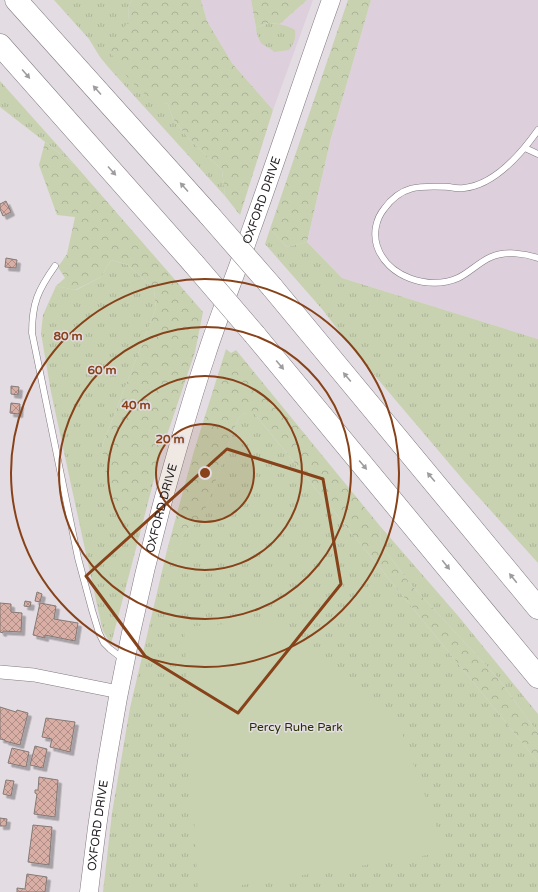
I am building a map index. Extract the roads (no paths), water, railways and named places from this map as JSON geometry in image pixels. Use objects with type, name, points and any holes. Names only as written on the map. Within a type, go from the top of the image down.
[{"type":"highway","points":[[16,0],[272,287],[538,608]]},
{"type":"highway","points":[[0,45],[255,335],[538,677]]},
{"type":"main road","name":"OXFORD DRIVE","points":[[89,892],[104,781],[125,660],[151,545],[171,471],[206,356],[331,0]]},
{"type":"street","points":[[0,672],[34,675],[119,692]]},
{"type":"lane","points":[[538,130],[525,148],[509,165],[484,182],[464,188],[422,186],[405,191],[393,198],[383,210],[376,226],[375,238],[379,252],[389,266],[399,273],[416,280],[435,284],[458,278],[491,257],[508,253],[538,258]]},
{"type":"lane","points":[[525,148],[538,154]]},
{"type":"lane","points":[[55,266],[36,298],[32,317],[32,333],[78,558],[92,610],[99,633],[104,643],[125,660]]},
{"type":"park label","name":"Percy Ruhe Park","points":[[296,727]]}]
